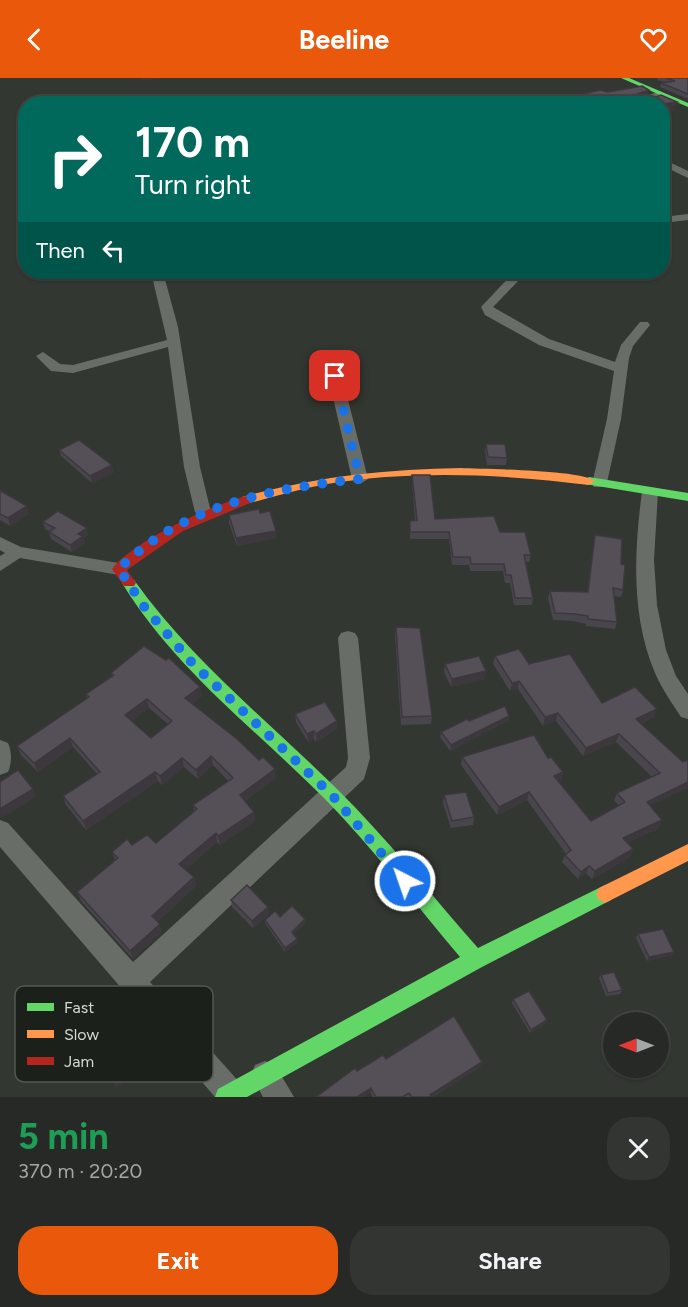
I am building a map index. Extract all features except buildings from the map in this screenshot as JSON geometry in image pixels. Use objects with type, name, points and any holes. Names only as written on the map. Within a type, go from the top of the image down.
[{"type":"street","points":[[624,78],[667,96]]},
{"type":"street","points":[[652,96],[660,93]]},
{"type":"street","points":[[670,97],[688,105]]},
{"type":"street","points":[[670,166],[688,175]]},
{"type":"street","points":[[670,219],[688,217]]},
{"type":"street","points":[[159,279],[173,342],[192,467],[203,512]]},
{"type":"street","points":[[514,279],[488,307],[489,312],[544,342],[621,369]]},
{"type":"street","points":[[600,484],[627,345],[644,325]]},
{"type":"street","points":[[43,356],[56,368],[73,369],[173,342]]},
{"type":"street","points":[[335,376],[360,479]]},
{"type":"street","points":[[119,569],[157,537],[203,512],[287,489],[360,479],[498,473],[537,475],[688,497]]},
{"type":"street","points":[[650,492],[643,540],[648,610],[664,672],[688,711]]},
{"type":"street","points":[[0,543],[17,552],[119,569],[145,608],[193,664],[332,795],[475,960]]},
{"type":"street","points":[[0,565],[17,552]]},
{"type":"street","points":[[132,981],[332,795],[359,766],[348,638]]},
{"type":"street","points":[[0,749],[0,766]]},
{"type":"street","points":[[0,830],[136,986]]},
{"type":"street","points":[[213,1077],[228,1095],[273,1086],[475,960],[688,852]]},
{"type":"traffic: fast","points":[[624,78],[667,96]]},
{"type":"traffic: fast","points":[[670,97],[688,105]]},
{"type":"traffic: fast","points":[[589,481],[688,497]]},
{"type":"traffic: fast","points":[[129,583],[150,613],[198,668],[350,814],[475,960]]},
{"type":"traffic: fast","points":[[226,1097],[475,960],[605,894]]},
{"type":"traffic: slow","points":[[246,500],[285,489],[327,481],[416,472],[506,473],[589,481]]},
{"type":"traffic: slow","points":[[605,894],[688,852]]},
{"type":"traffic: jam","points":[[129,583],[119,569],[150,546],[210,513],[246,500]]},
{"type":"route","points":[[335,376],[360,479],[287,489],[203,512],[157,537],[134,554],[119,569],[145,608],[193,664],[332,795],[405,881]]}]
